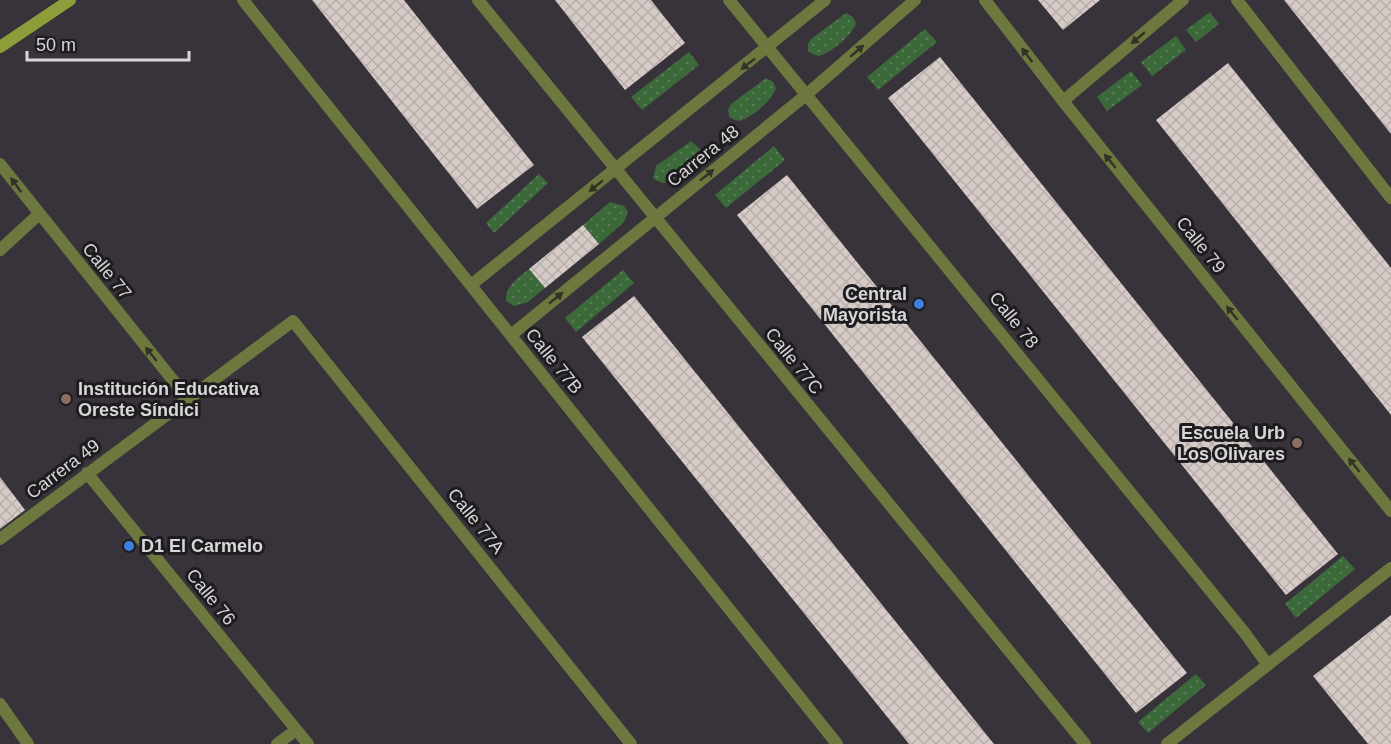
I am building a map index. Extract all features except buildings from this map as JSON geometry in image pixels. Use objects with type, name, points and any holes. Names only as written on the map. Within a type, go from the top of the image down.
[{"type":"street","points":[[0,47],[70,0]]},
{"type":"street","name":"Calle 77B","points":[[243,0],[450,255],[471,285],[837,744]]},
{"type":"street","name":"Calle 77C","points":[[478,0],[1085,744]]},
{"type":"street","name":"Calle 78","points":[[729,0],[1199,576],[1268,665]]},
{"type":"street","points":[[471,285],[825,0]]},
{"type":"street","name":"Carrera 48","points":[[511,335],[806,95],[915,0]]},
{"type":"street","name":"Calle 79","points":[[985,0],[1391,511]]},
{"type":"street","points":[[1063,101],[1183,0]]},
{"type":"street","points":[[1237,0],[1391,198]]},
{"type":"street","name":"Calle 77","points":[[0,164],[38,215],[188,399]]},
{"type":"street","points":[[0,250],[38,215]]},
{"type":"street","name":"Carrera 49","points":[[0,539],[293,321]]},
{"type":"street","name":"Calle 77A","points":[[293,321],[631,744]]},
{"type":"street","name":"Calle 76","points":[[87,473],[308,744]]},
{"type":"street","points":[[1167,744],[1391,568]]},
{"type":"street","points":[[0,704],[28,744]]},
{"type":"street","points":[[277,744],[296,729]]},
{"type":"green space","points":[[1210,12],[1219,24],[1196,42],[1186,30]]},
{"type":"green space","points":[[846,13],[853,17],[856,23],[842,42],[822,55],[808,51],[811,39]]},
{"type":"green space","points":[[925,29],[937,42],[878,90],[867,77]]},
{"type":"green space","points":[[1176,36],[1186,50],[1152,76],[1141,62]]},
{"type":"green space","points":[[689,52],[699,65],[642,110],[631,97]]},
{"type":"green space","points":[[1131,71],[1142,85],[1107,111],[1097,97]]},
{"type":"green space","points":[[766,78],[773,82],[776,88],[767,102],[742,120],[738,121],[729,116],[728,110],[731,104]]},
{"type":"green space","points":[[691,141],[701,150],[687,169],[665,183],[653,178],[656,166]]},
{"type":"green space","points":[[774,146],[785,160],[726,208],[715,195]]},
{"type":"green space","points":[[539,174],[548,183],[494,233],[486,223]]},
{"type":"green space","points":[[610,202],[624,206],[628,212],[624,222],[599,244],[583,225]]},
{"type":"green space","points":[[529,269],[545,288],[528,302],[514,306],[506,301],[508,291],[513,283]]},
{"type":"green space","points":[[623,270],[634,283],[576,332],[565,318]]},
{"type":"green space","points":[[1343,556],[1355,569],[1296,618],[1285,604]]},
{"type":"green space","points":[[1196,674],[1206,685],[1148,733],[1138,722]]},
{"type":"place","name":"Central Mayorista","points":[[919,304]]},
{"type":"place","name":"Institución Educativa Oreste Síndici","points":[[66,399]]},
{"type":"place","name":"Escuela Urb Los Olivares","points":[[1297,443]]},
{"type":"place","name":"D1 El Carmelo","points":[[129,546]]}]
